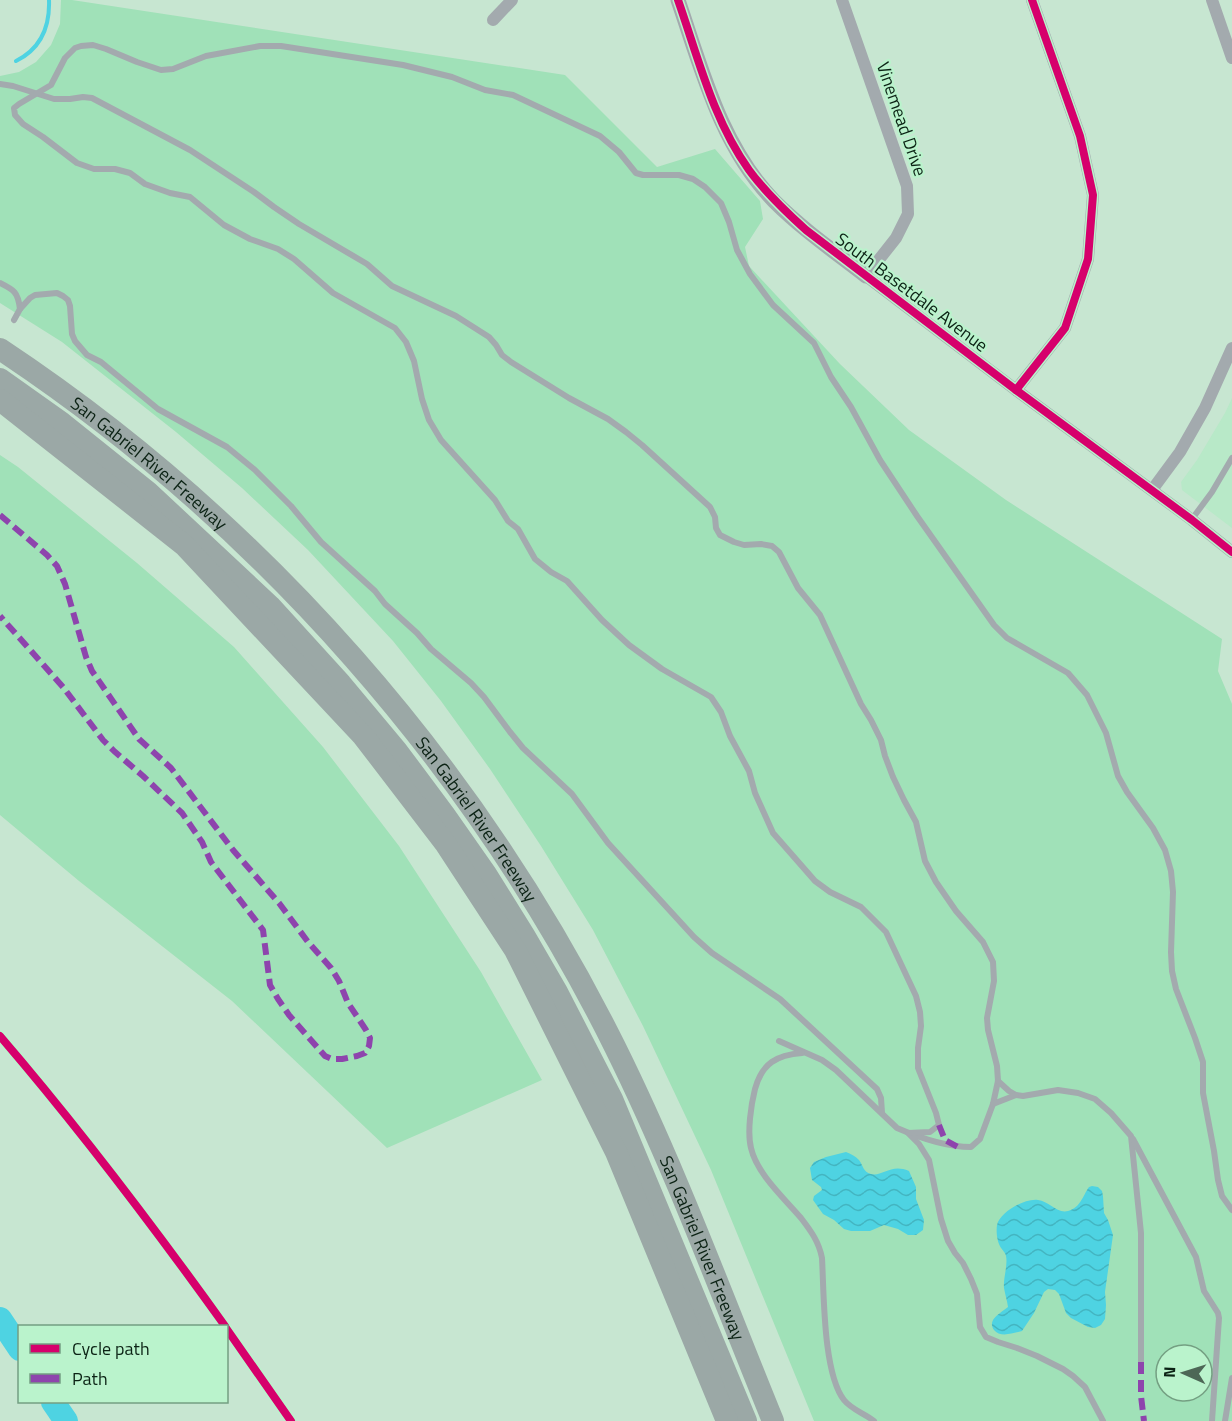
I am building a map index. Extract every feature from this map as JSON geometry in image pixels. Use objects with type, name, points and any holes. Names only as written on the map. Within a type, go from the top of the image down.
[{"type":"highway","points":[[3,371],[184,545],[363,736],[445,843],[515,950],[616,1152],[727,1421]]},
{"type":"highway","points":[[3,371],[62,423],[147,492],[270,606],[341,684],[397,751],[444,814],[486,874],[524,935],[557,992],[612,1099],[746,1421]]},
{"type":"highway","points":[[3,371],[69,415],[176,500],[250,568],[344,667],[446,793],[525,910],[608,1061],[656,1167],[757,1421]]},
{"type":"highway","name":"San Gabriel River Freeway","points":[[3,371],[71,399],[162,470],[256,556],[371,678],[488,830],[565,954],[625,1068],[661,1145],[773,1421]]},
{"type":"street","points":[[493,20],[512,0]]},
{"type":"street","name":"South Basetdale Avenue","points":[[678,0],[706,83],[725,129],[748,169],[773,200],[806,230],[1232,552]]},
{"type":"street","name":"Vinemead Drive","points":[[842,0],[907,186],[908,214],[896,238],[866,276]]},
{"type":"street","points":[[1016,390],[1065,328],[1088,259],[1093,195],[1080,136],[1032,0]]},
{"type":"street","points":[[1212,0],[1232,58]]},
{"type":"street","points":[[1152,490],[1180,452],[1230,357]]},
{"type":"lane","points":[[909,1133],[930,1132],[939,1125],[918,1068],[921,1026],[916,996],[886,932],[861,906],[830,892],[815,882],[773,833],[755,793],[749,771],[730,736],[721,712],[711,697],[662,669],[629,645],[602,620],[567,581],[551,572],[536,559],[518,529],[508,520],[495,500],[441,440],[429,420],[414,361],[406,342],[395,328],[333,293],[294,259],[278,249],[224,225],[190,197],[170,193],[146,184],[130,173],[94,169],[77,164],[23,124],[15,115],[14,108],[51,85],[65,58],[75,48],[93,45],[161,70],[173,69],[206,56],[260,46],[281,46],[403,66],[452,77],[485,90],[513,95],[600,136],[619,152],[636,173],[679,175],[693,179],[721,203],[737,250],[750,274],[773,305],[814,343],[831,377],[851,407],[880,460],[994,625],[1007,638],[1068,673],[1087,695],[1106,733],[1118,776],[1153,828],[1165,850],[1171,871],[1172,971],[1176,989],[1203,1062],[1203,1093],[1218,1180],[1222,1196],[1232,1210]]},
{"type":"lane","points":[[0,84],[14,86],[54,99],[83,96],[92,98],[190,150],[299,224],[367,264],[392,286],[456,316],[489,337],[502,355],[511,362],[626,432],[710,507],[720,535],[744,545],[772,546],[779,552],[798,588],[819,615],[881,741],[893,777],[916,822],[925,861],[956,911],[983,942],[993,962],[994,981],[987,1018],[998,1081],[993,1104],[980,1139],[971,1147],[958,1147],[897,1128],[836,1070],[822,1060],[780,1041]]},
{"type":"lane","points":[[0,283],[13,290],[18,296],[20,309]]},
{"type":"lane","points":[[14,320],[20,309],[35,295],[57,293],[63,296],[68,300],[70,306],[72,334],[87,355],[101,362],[158,409],[227,447],[255,470],[291,506],[321,542],[375,591],[431,649],[471,682],[523,748],[572,794],[608,843],[694,937],[712,953],[780,999],[877,1089],[881,1098],[882,1113]]},
{"type":"lane","points":[[1192,520],[1232,458]]},
{"type":"lane","points":[[802,1052],[782,1056],[770,1062],[762,1072],[753,1097],[749,1132],[750,1148],[763,1173],[813,1234],[820,1247],[827,1343],[832,1376],[842,1397],[850,1406],[874,1421]]},
{"type":"lane","points":[[998,1081],[1016,1095],[1023,1096],[1058,1090],[1078,1093],[1095,1099],[1131,1136],[1196,1257],[1204,1291],[1218,1313],[1212,1421]]},
{"type":"lane","points":[[993,1104],[1016,1095]]},
{"type":"lane","points":[[909,1133],[929,1160],[948,1241],[971,1279],[977,1294],[980,1327],[986,1336],[1037,1356],[1073,1376],[1085,1387],[1103,1421]]},
{"type":"lane","points":[[1131,1136],[1141,1233],[1141,1362]]},
{"type":"lane","points":[[1225,1421],[1232,1378]]},
{"type":"shaded area","points":[[61,0],[72,0],[565,75],[657,167],[715,149],[760,201],[763,219],[745,247],[749,266],[840,364],[909,430],[1006,500],[1222,639],[1218,671],[1232,704],[1232,1421],[814,1421],[711,1170],[643,1026],[593,930],[541,846],[441,701],[393,641],[308,550],[242,488],[176,432],[62,342],[0,303],[0,76],[19,72],[36,62],[51,45],[60,24]]},
{"type":"shaded area","points":[[1232,398],[1232,528],[1182,490],[1181,482],[1197,460]]},
{"type":"shaded area","points":[[0,455],[137,563],[234,647],[323,747],[399,846],[481,972],[542,1080],[387,1148],[232,1001],[79,881],[0,815]]},
{"type":"water","points":[[846,1152],[853,1155],[871,1174],[879,1174],[892,1169],[909,1171],[916,1187],[916,1199],[924,1220],[923,1230],[916,1235],[908,1235],[884,1225],[870,1231],[851,1231],[844,1229],[823,1214],[813,1200],[814,1196],[822,1190],[812,1180],[810,1168],[814,1162]]},
{"type":"water","points":[[1092,1186],[1102,1191],[1104,1213],[1113,1235],[1105,1292],[1105,1319],[1095,1328],[1088,1327],[1071,1318],[1066,1313],[1059,1294],[1055,1290],[1048,1289],[1044,1292],[1022,1331],[1000,1334],[994,1330],[992,1323],[1008,1307],[1004,1288],[1006,1256],[997,1234],[999,1220],[1014,1207],[1033,1200],[1042,1201],[1060,1211],[1068,1211],[1079,1204],[1089,1187]]},
{"type":"waterway","points":[[16,61],[31,50],[42,36],[48,19],[49,0]]},
{"type":"waterway","points":[[0,1319],[18,1346]]},
{"type":"waterway","points":[[54,1403],[66,1421]]},
{"type":"marked path","points":[[0,515],[57,566],[65,584],[92,671],[139,739],[171,768],[233,850],[331,968],[348,1003],[370,1038],[365,1053],[342,1059],[325,1056],[289,1015],[270,985],[263,930],[211,862],[202,842],[182,813],[103,740],[63,687],[0,616]]},
{"type":"marked path","points":[[939,1125],[945,1140],[958,1147]]},
{"type":"marked path","points":[[1141,1362],[1144,1421]]},
{"type":"cycle path","points":[[678,0],[716,109],[736,151],[762,186],[783,208],[806,230],[1232,552]]},
{"type":"cycle path","points":[[1016,390],[1065,328],[1088,259],[1093,195],[1080,136],[1032,0]]},
{"type":"cycle path","points":[[0,1036],[116,1179],[224,1325]]},
{"type":"cycle path","points":[[228,1331],[291,1421]]}]
